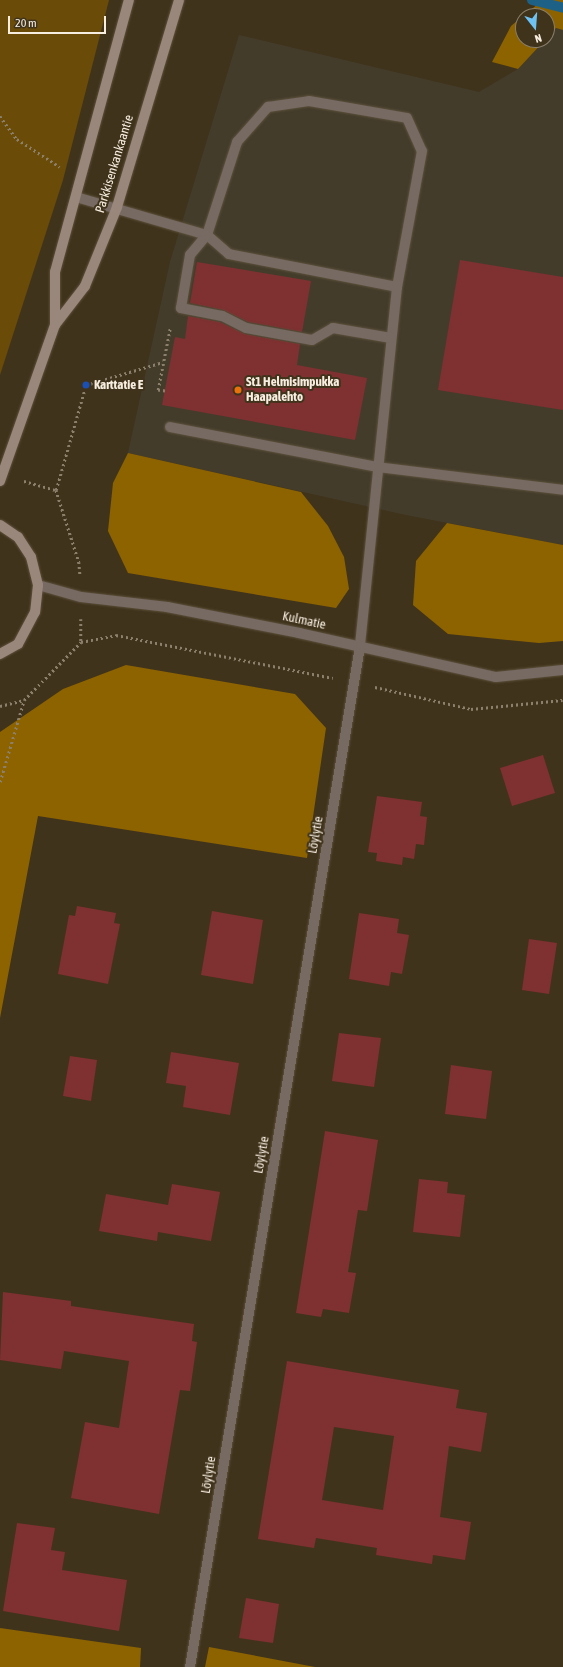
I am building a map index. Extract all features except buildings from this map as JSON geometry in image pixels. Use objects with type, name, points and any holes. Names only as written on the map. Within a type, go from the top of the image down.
[{"type":"main road","name":"Parkkisenkankaantie","points":[[55,324],[55,272],[129,0]]},
{"type":"main road","name":"Parkkisenkankaantie","points":[[1,478],[55,324],[85,286],[117,207],[179,0]]},
{"type":"main road","points":[[0,525],[18,537],[31,557],[38,585],[35,612],[18,644],[0,654]]},
{"type":"street","name":"Löylytie","points":[[190,1667],[360,647],[377,467],[397,287],[422,151],[407,118],[309,101],[268,107],[237,142],[207,235]]},
{"type":"street","points":[[76,197],[117,207],[207,235],[229,254],[397,287]]},
{"type":"street","points":[[207,235],[190,255],[181,308],[222,316],[246,328],[312,340],[333,328],[391,338]]},
{"type":"street","points":[[170,427],[377,467],[563,490]]},
{"type":"street","name":"Kulmatie","points":[[38,585],[81,597],[167,607],[496,677],[563,670]]},
{"type":"path","points":[[0,116],[17,139],[81,179]]},
{"type":"path","points":[[165,392],[158,390],[163,362],[172,315],[181,308]]},
{"type":"path","points":[[81,642],[79,562],[56,490],[86,385],[163,362]]},
{"type":"path","points":[[1,478],[56,490]]},
{"type":"path","points":[[0,782],[24,700],[81,642],[116,635],[355,682],[471,709],[563,700]]},
{"type":"path","points":[[0,706],[24,700]]},
{"type":"shaded area","points":[[0,0],[109,0],[63,180],[0,375]]},
{"type":"shaded area","points":[[543,0],[563,0],[563,30],[556,28],[555,29],[555,8],[533,8]]},
{"type":"shaded area","points":[[515,23],[515,48],[538,48],[518,69],[492,62],[511,26]]},
{"type":"shaded area","points":[[555,29],[563,30],[563,545],[406,515],[128,453],[170,262],[239,35],[479,92],[518,69],[537,48],[555,48]]},
{"type":"shaded area","points":[[128,453],[301,492],[328,526],[344,557],[349,589],[336,608],[128,573],[108,531],[113,483]]},
{"type":"shaded area","points":[[447,523],[563,545],[563,641],[539,643],[448,634],[413,605],[416,561]]},
{"type":"shaded area","points":[[126,665],[295,694],[326,728],[307,858],[38,816],[0,1018],[0,732],[63,689]]},
{"type":"shaded area","points":[[0,1628],[141,1648],[140,1667],[0,1667]]},
{"type":"shaded area","points":[[209,1647],[315,1667],[205,1667]]},
{"type":"waterway","points":[[532,0],[563,8]]},
{"type":"place","name":"Karttatie E","points":[[86,385]]},
{"type":"place","name":"St1 Helmisimpukka Haapalehto","points":[[238,390]]}]
